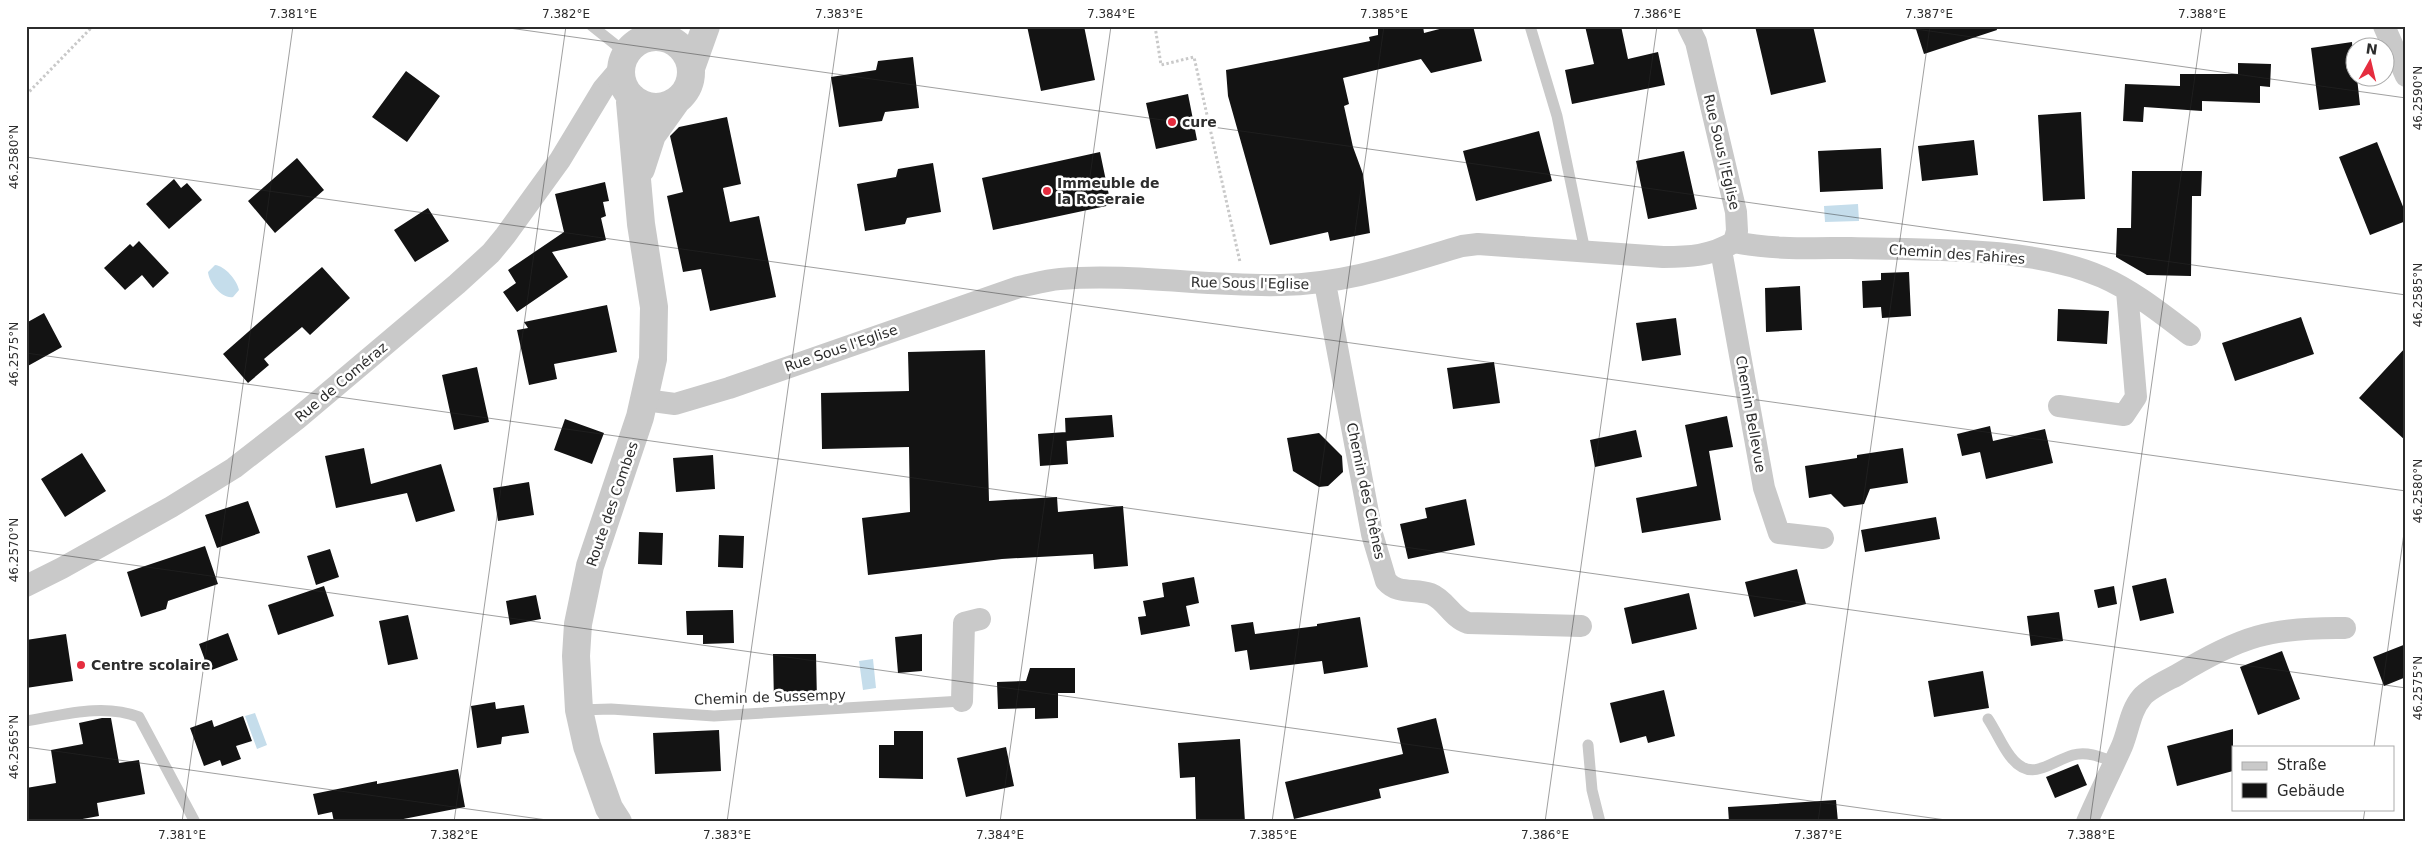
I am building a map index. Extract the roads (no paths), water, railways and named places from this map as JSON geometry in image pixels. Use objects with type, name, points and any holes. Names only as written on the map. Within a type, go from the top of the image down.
[{"type":"street","name":"Route des Combes","points":[[639,180],[652,135],[689,84],[691,68],[706,26]]},
{"type":"street","name":"Rue Sous l'Eglise","points":[[645,400],[675,404],[693,399],[1019,287],[1058,279],[1127,277],[1245,285],[1325,283],[1358,277],[1462,246],[1505,244],[1663,257],[1692,257],[1728,246],[1737,231],[1736,212],[1698,50],[1688,26]]},
{"type":"street","points":[[2384,26],[2406,76]]},
{"type":"street","points":[[624,60],[640,41],[666,32],[671,40],[687,56],[691,68]]},
{"type":"street","name":"Route des Combes","points":[[618,822],[609,808],[587,746],[579,710],[576,649],[584,591],[599,535],[645,400],[653,359],[655,321],[642,224],[632,100],[623,84],[624,60]]},
{"type":"street","name":"Rue de Coméraz","points":[[26,586],[171,507],[234,468],[297,419],[457,284],[492,253],[545,183],[603,89],[624,60]]},
{"type":"street","points":[[593,107],[632,100],[654,107],[666,105],[677,100]]},
{"type":"street","name":"Chemin des Fahires","points":[[1728,246],[1899,249],[2023,258],[2074,268],[2102,277],[2127,291],[2190,335]]},
{"type":"street","name":"Chemin Bellevue","points":[[1728,246],[1764,488],[1779,533],[1823,538]]},
{"type":"street","name":"Chemin des Chênes","points":[[1325,283],[1372,534],[1386,581],[1391,587],[1400,590],[1421,592],[1439,598],[1459,620],[1468,623],[1581,626]]},
{"type":"street","points":[[2059,406],[2124,415],[2136,397],[2127,291]]},
{"type":"street","points":[[962,701],[964,623],[980,619]]},
{"type":"street","points":[[2087,822],[2114,762],[2133,710],[2143,695],[2216,651],[2241,640],[2278,630],[2345,628]]},
{"type":"lane","points":[[592,26],[624,60]]},
{"type":"lane","points":[[1530,26],[1557,116],[1585,251]]},
{"type":"lane","name":"Chemin de Sussempy","points":[[579,710],[611,709],[714,716],[962,701]]},
{"type":"lane","points":[[26,721],[96,710],[125,711],[139,716],[195,822]]},
{"type":"lane","points":[[1988,719],[2009,756],[2025,769],[2040,770],[2073,755],[2087,754],[2114,762]]},
{"type":"lane","points":[[1588,745],[1592,790],[1600,822]]},
{"type":"water","points":[[1858,204],[1859,221],[1825,222],[1824,206]]},
{"type":"water","points":[[215,265],[230,274],[236,282],[239,290],[233,297],[221,293],[211,281],[208,272]]},
{"type":"water","points":[[873,659],[876,688],[863,690],[859,661]]},
{"type":"water","points":[[255,713],[267,745],[257,749],[245,716]]},
{"type":"place","name":"cure","points":[[1172,122]]},
{"type":"place","name":"Immeuble de la Roseraie","points":[[1047,191]]},
{"type":"place","name":"Centre scolaire","points":[[81,665]]}]
